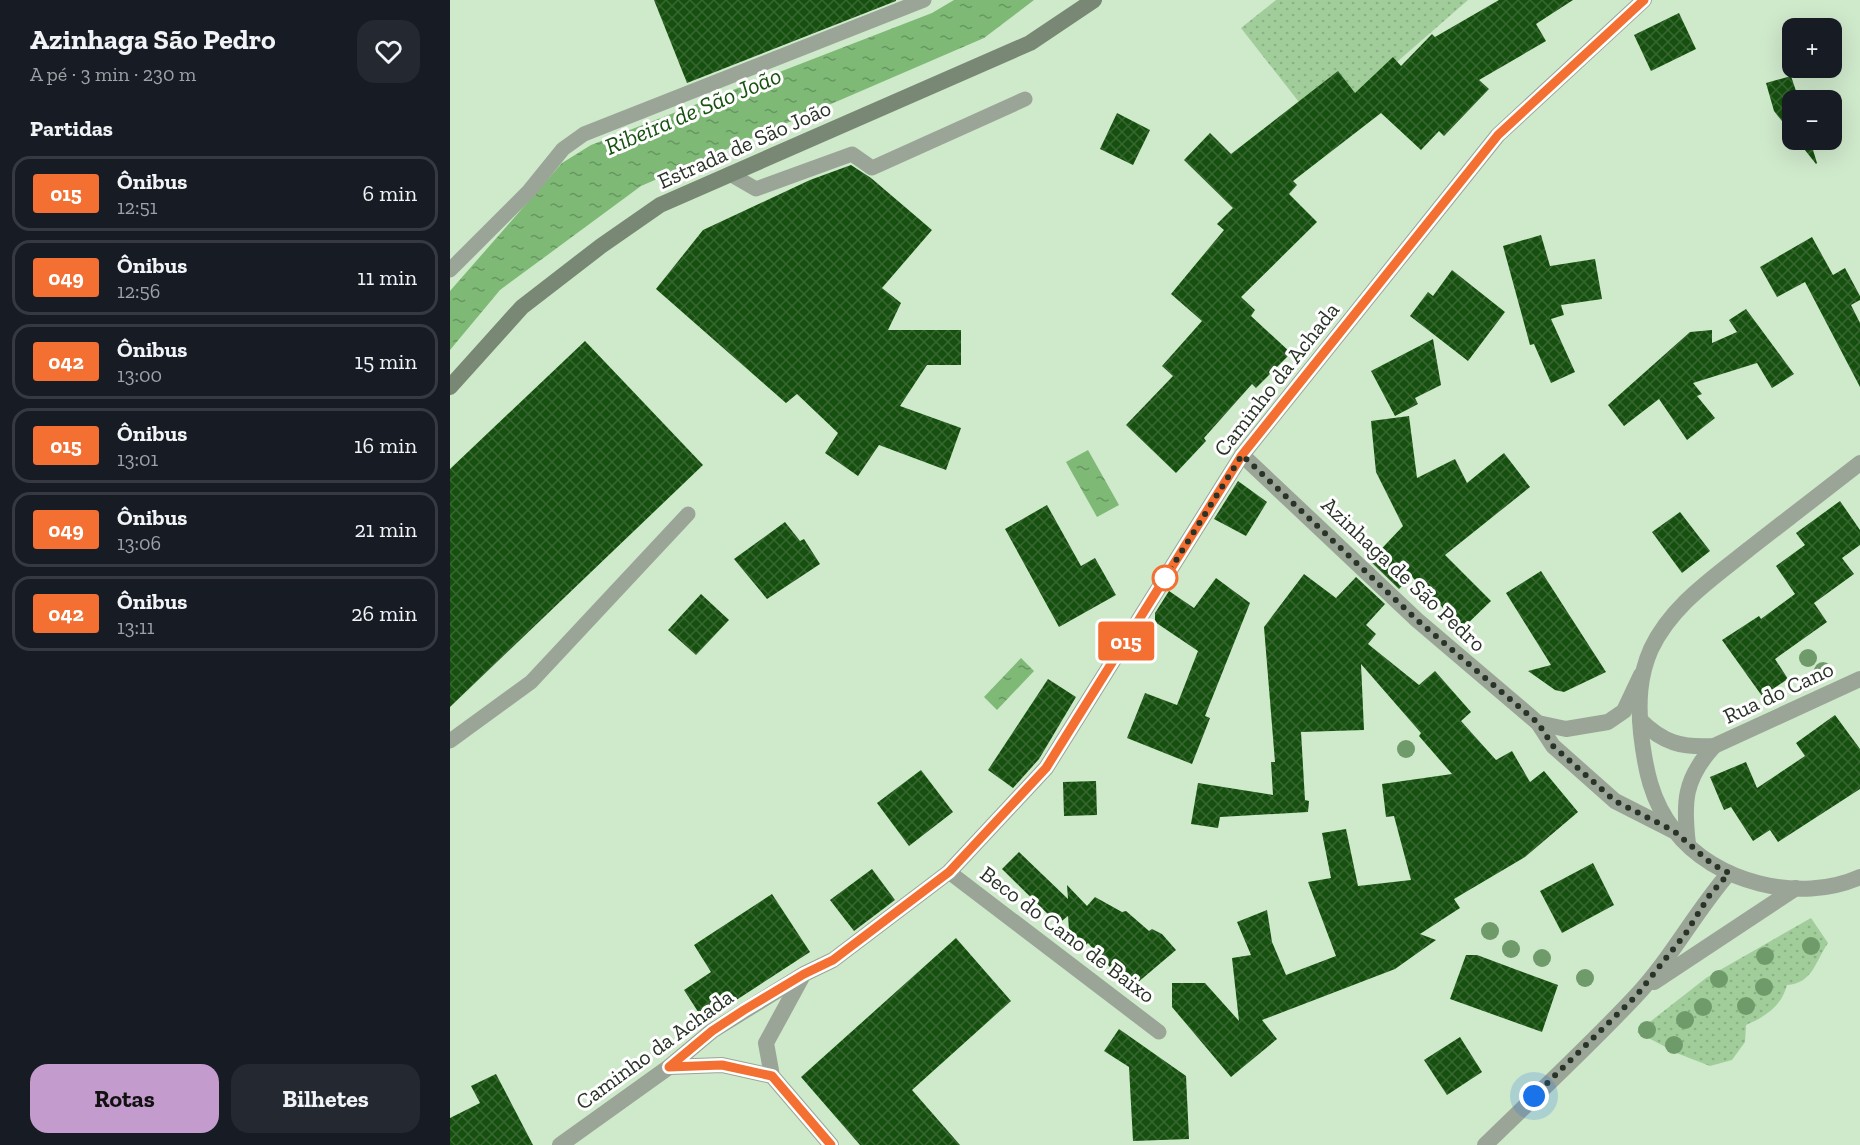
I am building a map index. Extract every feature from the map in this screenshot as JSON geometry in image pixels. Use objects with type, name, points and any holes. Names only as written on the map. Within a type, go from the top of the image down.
[{"type":"main road","name":"Estrada de São João","points":[[450,387],[522,307],[600,246],[660,205],[1030,43],[1094,0]]},
{"type":"street","name":"Caminho da Achada","points":[[560,1145],[669,1067],[712,1031],[804,974],[833,960],[949,872],[1046,768],[1242,455],[1498,135],[1644,0]]},
{"type":"street","name":"Azinhaga de São Pedro","points":[[1242,455],[1417,620],[1538,723],[1553,746],[1615,801],[1674,831]]},
{"type":"street","name":"Azinhaga de São Pedro","points":[[1538,723],[1566,729],[1608,722],[1624,711],[1660,631],[1685,600],[1860,463]]},
{"type":"street","points":[[1641,675],[1640,720],[1647,777],[1674,831],[1688,844],[1712,864],[1729,873],[1761,884],[1796,888],[1816,887],[1860,877]]},
{"type":"street","name":"Rua do Cano","points":[[1640,720],[1653,733],[1674,744],[1692,747],[1714,746],[1860,679]]},
{"type":"street","name":"Rua do Cano","points":[[1688,844],[1683,808],[1698,763],[1714,746]]},
{"type":"street","points":[[1485,1145],[1636,996],[1686,933],[1709,896],[1729,873]]},
{"type":"street","points":[[1636,996],[1796,888]]},
{"type":"street","points":[[804,974],[766,1043],[772,1076],[831,1145]]},
{"type":"street","points":[[669,1067],[722,1065],[772,1076]]},
{"type":"lane","points":[[450,270],[528,191],[563,149],[584,134],[924,0]]},
{"type":"lane","points":[[730,174],[756,189],[852,153],[872,168],[1025,99]]},
{"type":"lane","points":[[450,741],[531,682],[688,514]]},
{"type":"lane","name":"Beco do Cano de Baixo","points":[[949,872],[1159,1032]]},
{"type":"shaded area","points":[[1276,0],[1468,0],[1320,129],[1241,28]]},
{"type":"shaded area","points":[[1811,918],[1828,943],[1808,976],[1787,985],[1781,999],[1772,1010],[1746,1025],[1745,1042],[1732,1060],[1710,1066],[1679,1054],[1637,1032],[1706,978]]},
{"type":"water","name":"Ribeira de São João","points":[[954,0],[1034,0],[984,38],[641,186],[500,290],[450,350],[450,291],[562,163],[591,145],[932,13]]},
{"type":"water","points":[[1088,450],[1119,505],[1097,517],[1066,462]]},
{"type":"water","points":[[1021,658],[1034,671],[997,710],[984,697]]},
{"type":"building","points":[[654,0],[896,0],[896,1],[687,83]]},
{"type":"building","points":[[1499,0],[1573,0],[1536,24],[1546,41],[1479,80],[1489,89],[1444,136],[1439,131],[1421,150],[1381,113],[1293,181],[1297,185],[1289,194],[1317,222],[1241,297],[1255,310],[1251,316],[1291,353],[1256,388],[1252,384],[1204,438],[1206,441],[1176,473],[1126,425],[1173,376],[1162,366],[1202,321],[1171,294],[1224,230],[1217,224],[1233,208],[1184,160],[1210,133],[1231,154],[1338,71],[1355,93],[1393,57],[1401,66],[1432,34],[1435,37]]},
{"type":"building","points":[[1679,13],[1696,49],[1651,71],[1634,35]]},
{"type":"building","points":[[1792,78],[1796,90],[1782,90],[1782,121],[1774,111],[1766,83]]},
{"type":"building","points":[[1117,113],[1150,130],[1133,165],[1100,149]]},
{"type":"building","points":[[1805,150],[1813,150],[1816,164]]},
{"type":"building","points":[[851,165],[871,178],[932,230],[882,288],[901,303],[888,330],[961,330],[961,365],[927,365],[900,406],[961,428],[946,470],[879,445],[858,476],[825,453],[838,433],[797,394],[786,403],[656,289],[703,230],[810,180]]},
{"type":"building","points":[[1541,235],[1550,266],[1595,259],[1602,299],[1561,305],[1564,315],[1551,319],[1575,372],[1551,383],[1534,344],[1530,345],[1503,246]]},
{"type":"building","points":[[1812,237],[1833,275],[1845,268],[1860,296],[1860,300],[1851,305],[1860,323],[1860,387],[1805,282],[1777,297],[1760,267]]},
{"type":"building","points":[[1452,270],[1505,312],[1468,361],[1410,316],[1428,292],[1433,296]]},
{"type":"building","points":[[1746,309],[1794,374],[1772,388],[1757,363],[1693,383],[1702,394],[1697,396],[1715,418],[1687,440],[1659,399],[1624,426],[1608,405],[1690,332],[1712,330],[1712,343],[1737,332],[1729,320]]},
{"type":"building","points":[[1433,339],[1441,385],[1415,398],[1418,404],[1395,416],[1371,371]]},
{"type":"building","points":[[585,341],[703,465],[450,707],[450,469]]},
{"type":"building","points":[[1409,416],[1417,478],[1455,459],[1467,483],[1504,453],[1530,487],[1445,555],[1491,601],[1463,628],[1411,576],[1399,589],[1370,561],[1403,526],[1376,472],[1371,421]]},
{"type":"building","points":[[1238,481],[1267,502],[1246,536],[1214,519]]},
{"type":"building","points":[[1840,501],[1860,530],[1860,545],[1842,558],[1854,574],[1814,603],[1827,622],[1775,659],[1788,679],[1762,696],[1722,640],[1759,616],[1761,619],[1795,594],[1776,566],[1805,545],[1796,533]]},
{"type":"building","points":[[1047,505],[1081,566],[1095,558],[1116,595],[1059,627],[1005,529]]},
{"type":"building","points":[[1680,512],[1710,551],[1682,573],[1652,532]]},
{"type":"building","points":[[785,522],[800,541],[804,539],[820,564],[767,599],[734,559]]},
{"type":"building","points":[[1541,571],[1606,672],[1564,692],[1555,690],[1528,671],[1551,665],[1506,593]]},
{"type":"building","points":[[1304,574],[1336,598],[1356,577],[1385,604],[1366,625],[1376,634],[1368,644],[1419,685],[1435,671],[1471,712],[1461,721],[1496,760],[1512,751],[1530,782],[1544,771],[1578,812],[1525,857],[1454,899],[1460,908],[1420,934],[1436,940],[1395,969],[1262,1020],[1277,1039],[1231,1077],[1172,1007],[1172,983],[1205,983],[1239,1021],[1232,958],[1251,955],[1237,922],[1267,910],[1272,942],[1286,975],[1336,956],[1308,882],[1331,878],[1322,833],[1346,829],[1358,886],[1411,880],[1394,816],[1386,817],[1382,784],[1452,774],[1419,736],[1421,733],[1361,664],[1364,730],[1301,732],[1305,800],[1309,801],[1308,812],[1220,817],[1218,828],[1191,824],[1198,783],[1273,795],[1271,762],[1275,762],[1264,627]]},
{"type":"building","points":[[1216,578],[1250,603],[1205,716],[1210,718],[1192,764],[1127,738],[1145,693],[1177,705],[1198,651],[1155,622],[1155,613],[1169,591],[1194,608]]},
{"type":"building","points":[[701,594],[729,620],[696,655],[668,630]]},
{"type":"building","points":[[1048,679],[1076,697],[1039,759],[1013,788],[988,770]]},
{"type":"building","points":[[1835,715],[1860,749],[1860,789],[1778,842],[1770,830],[1753,841],[1731,807],[1724,810],[1710,777],[1746,762],[1757,788],[1805,756],[1796,743]]},
{"type":"building","points":[[921,770],[953,812],[909,846],[877,803]]},
{"type":"building","points":[[1096,781],[1097,815],[1064,816],[1063,782]]},
{"type":"building","points":[[1019,852],[1068,899],[1067,885],[1087,906],[1095,897],[1122,912],[1126,911],[1149,931],[1152,929],[1162,934],[1176,950],[1130,989],[1088,943],[1085,946],[1069,930],[1068,916],[1058,924],[1002,869]]},
{"type":"building","points":[[1593,863],[1614,905],[1562,933],[1540,891]]},
{"type":"building","points":[[872,869],[895,900],[854,931],[830,900]]},
{"type":"building","points":[[772,894],[810,952],[704,1021],[684,990],[711,972],[694,945]]},
{"type":"building","points":[[956,938],[1011,1001],[912,1090],[960,1145],[860,1145],[801,1077]]},
{"type":"building","points":[[1466,955],[1477,955],[1558,985],[1542,1032],[1450,999]]},
{"type":"building","points":[[1119,1029],[1186,1076],[1189,1139],[1133,1141],[1129,1067],[1104,1051]]},
{"type":"building","points":[[1460,1037],[1482,1072],[1447,1095],[1424,1060]]},
{"type":"building","points":[[496,1074],[533,1145],[450,1145],[450,1118],[480,1103],[471,1086]]},
{"type":"bus line","name":"015","points":[[831,1145],[772,1076],[722,1065],[669,1067],[712,1031],[744,1010],[804,974],[833,960],[949,872],[1046,768],[1242,455],[1498,135],[1644,0]]},
{"type":"route","points":[[1165,578],[1242,455],[1417,620],[1538,723],[1553,746],[1615,801],[1674,831],[1712,864],[1729,873],[1709,896],[1686,933],[1636,996],[1534,1096]]}]
